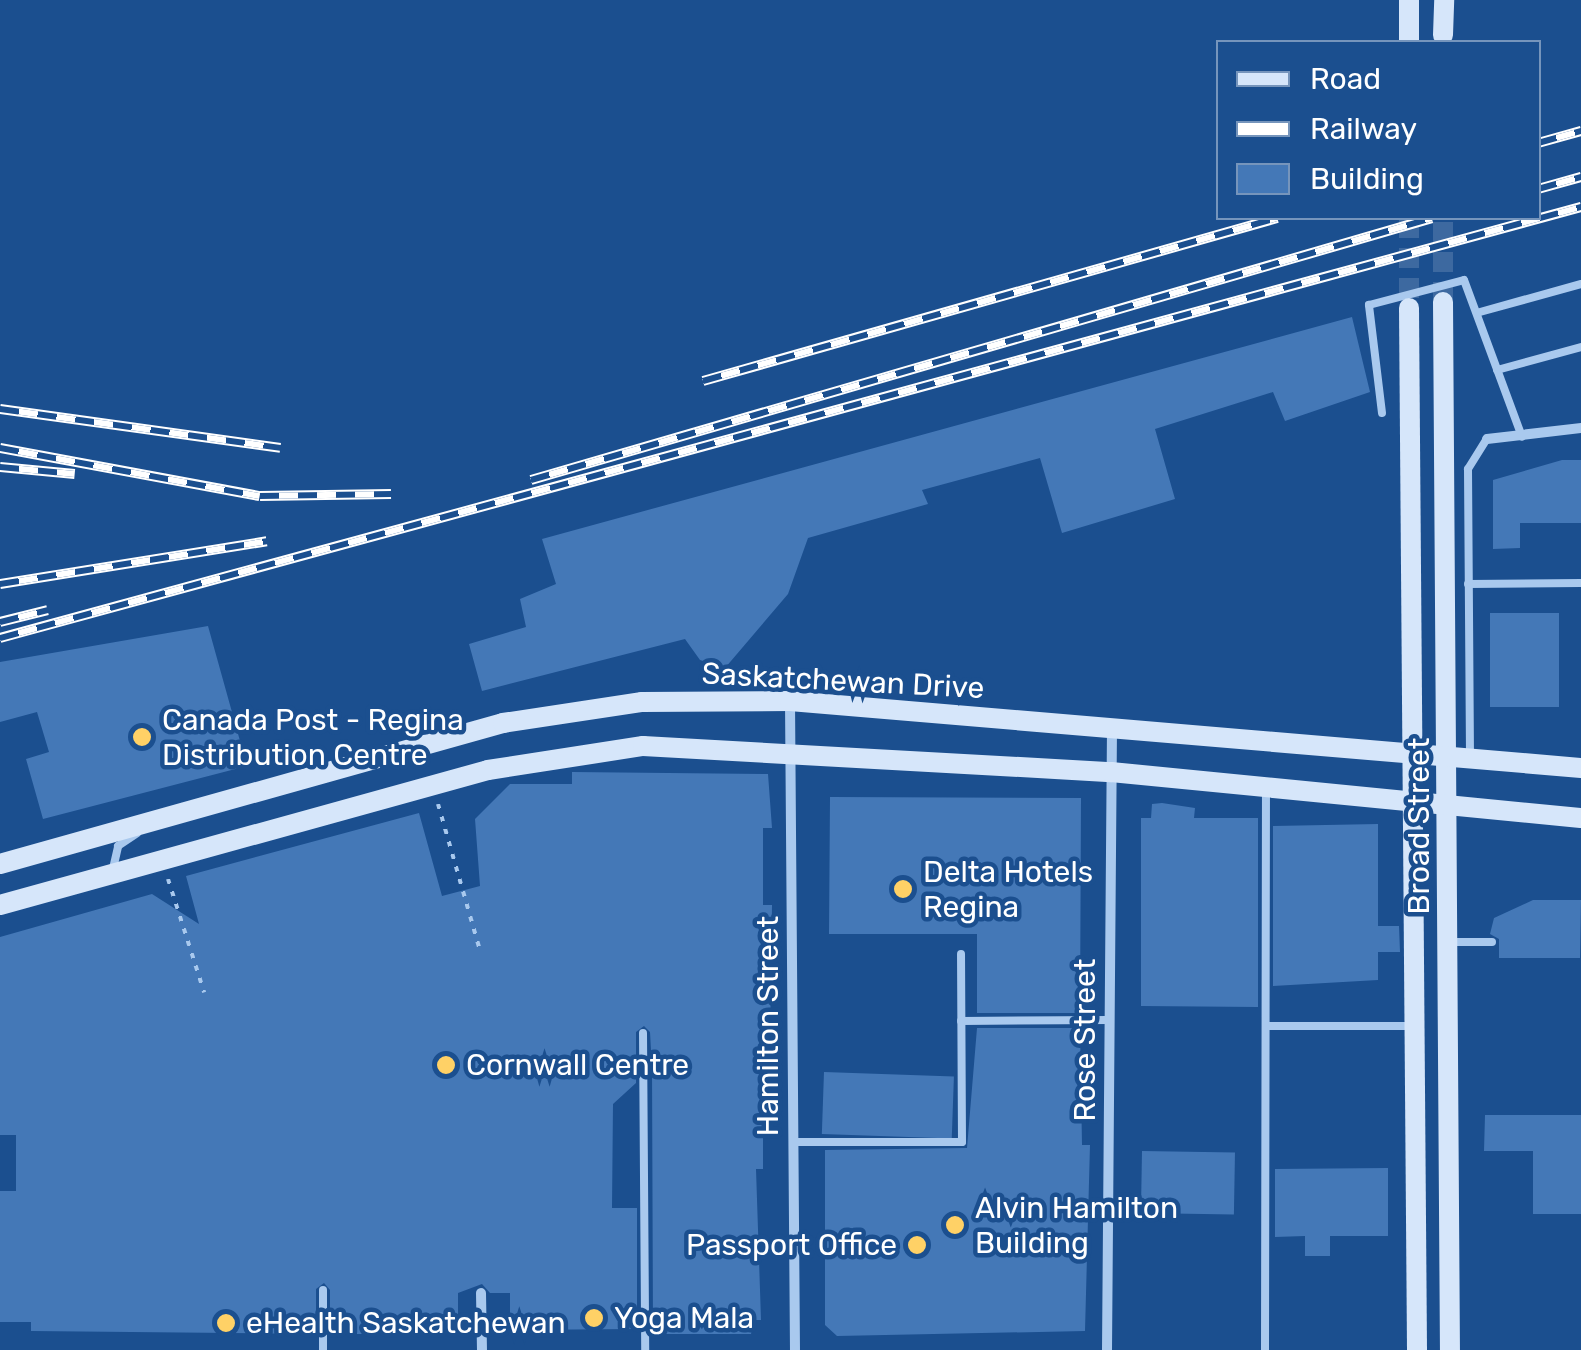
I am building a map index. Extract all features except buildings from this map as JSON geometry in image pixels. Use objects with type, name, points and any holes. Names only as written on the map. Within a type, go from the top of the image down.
[{"type":"main road","points":[[1409,0],[1409,40]]},
{"type":"main road","points":[[1443,35],[1444,0]]},
{"type":"main road","name":"Broad Street","points":[[1443,302],[1460,759],[1450,804],[1450,1350]]},
{"type":"main road","name":"Broad Street","points":[[1409,308],[1417,1350]]},
{"type":"main road","name":"Saskatchewan Drive","points":[[0,864],[546,714],[642,702],[790,701],[1581,768]]},
{"type":"main road","points":[[0,905],[433,785],[586,750],[702,745],[791,750],[1111,772],[1581,818]]},
{"type":"street","points":[[1488,438],[1581,428]]},
{"type":"street","name":"Hamilton Street","points":[[790,701],[795,1350]]},
{"type":"street","name":"Rose Street","points":[[1107,1350],[1112,730]]},
{"type":"street","points":[[481,1292],[482,1350]]},
{"type":"lane","points":[[1382,413],[1369,306],[1464,280],[1480,312],[1522,436]]},
{"type":"lane","points":[[1480,312],[1581,284]]},
{"type":"lane","points":[[1497,370],[1581,346]]},
{"type":"lane","points":[[1460,759],[1468,584],[1468,469],[1488,438]]},
{"type":"lane","points":[[1468,584],[1581,583]]},
{"type":"lane","points":[[1265,1350],[1266,789]]},
{"type":"lane","points":[[112,874],[118,846],[157,820]]},
{"type":"lane","points":[[1450,942],[1492,942]]},
{"type":"lane","points":[[794,1142],[962,1142],[961,954]]},
{"type":"lane","points":[[961,1021],[1110,1020]]},
{"type":"lane","points":[[1266,1026],[1414,1026]]},
{"type":"lane","points":[[643,1033],[645,1350]]},
{"type":"lane","points":[[323,1290],[323,1350]]},
{"type":"path","points":[[433,785],[480,950]]},
{"type":"path","points":[[162,860],[204,992]]},
{"type":"tunnel","points":[[1409,220],[1409,308]]},
{"type":"tunnel","points":[[1443,220],[1443,302]]},
{"type":"railway","points":[[1541,142],[1581,131]]},
{"type":"railway","points":[[1541,188],[1581,177]]},
{"type":"railway","points":[[1541,218],[1581,207]]},
{"type":"railway","points":[[703,381],[1270,220]]},
{"type":"railway","points":[[531,480],[1425,220]]},
{"type":"railway","points":[[0,638],[1533,220]]},
{"type":"railway","points":[[0,409],[280,448]]},
{"type":"railway","points":[[0,448],[260,496],[391,494]]},
{"type":"railway","points":[[0,467],[75,474]]},
{"type":"railway","points":[[0,584],[267,541]]},
{"type":"railway","points":[[0,622],[48,610]]},
{"type":"place","name":"Canada Post - Regina Distribution Centre","points":[[142,737]]},
{"type":"place","name":"Delta Hotels Regina","points":[[903,889]]},
{"type":"place","name":"Cornwall Centre","points":[[446,1065]]},
{"type":"place","name":"Alvin Hamilton Building","points":[[955,1225]]},
{"type":"place","name":"Passport Office","points":[[917,1245]]},
{"type":"place","name":"Yoga Mala","points":[[594,1318]]},
{"type":"place","name":"eHealth Saskatchewan","points":[[226,1323]]}]
